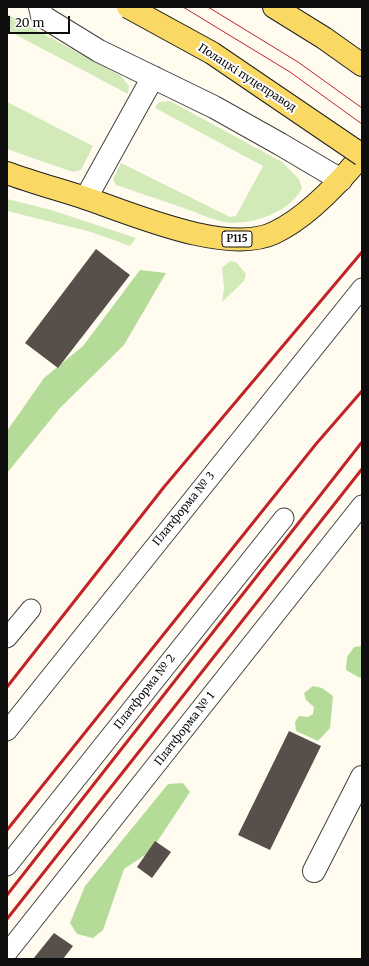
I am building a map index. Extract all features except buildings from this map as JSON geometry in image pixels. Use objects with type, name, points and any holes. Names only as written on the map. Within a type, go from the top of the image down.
[{"type":"main road","name":"Полацкі пуцеправод","points":[[128,7],[212,53],[362,155]]},
{"type":"main road","points":[[274,7],[324,38],[362,65]]},
{"type":"main road","points":[[303,7],[324,38]]},
{"type":"main road","name":"Р115","points":[[7,173],[33,183],[86,198],[178,229],[222,238],[248,240],[274,233],[306,212],[341,180],[362,155]]},
{"type":"street","points":[[40,7],[42,16],[99,50],[280,144],[341,180]]},
{"type":"street","points":[[86,198],[153,77]]},
{"type":"street","points":[[7,181],[33,183]]},
{"type":"street","name":"Платформа № 3","points":[[7,731],[362,288]]},
{"type":"street","name":"Платформа № 1","points":[[7,952],[362,504]]},
{"type":"street","name":"Платформа № 2","points":[[7,866],[284,518]]},
{"type":"street","points":[[7,638],[31,609]]},
{"type":"street","points":[[314,871],[362,776]]},
{"type":"green space","points":[[7,14],[121,76],[129,86],[128,94],[7,30]]},
{"type":"green space","points":[[170,101],[282,162],[299,179],[302,188],[296,197],[279,211],[268,216],[257,220],[234,223],[216,220],[116,185],[113,179],[121,163],[230,217],[236,216],[263,166],[155,108],[159,102]]},
{"type":"green space","points":[[7,102],[93,146],[81,170],[73,172],[7,149]]},
{"type":"green space","points":[[7,199],[51,210],[136,238],[130,246],[91,232],[7,211]]},
{"type":"green space","points":[[230,261],[236,262],[246,274],[244,281],[222,302],[224,288],[222,268]]},
{"type":"green space","points":[[140,270],[166,273],[124,345],[60,408],[7,473],[7,431],[44,378],[83,346]]},
{"type":"green space","points":[[362,646],[362,678],[346,670],[347,657],[354,647]]},
{"type":"green space","points":[[313,686],[322,688],[333,696],[330,728],[318,741],[296,731],[295,722],[299,716],[308,717],[313,714],[314,707],[306,700],[304,693]]},
{"type":"green space","points":[[183,783],[190,792],[151,851],[124,869],[103,930],[93,938],[77,934],[70,923],[85,886],[168,784]]},
{"type":"tram line","points":[[183,7],[290,72],[362,124]]},
{"type":"tram line","points":[[208,7],[298,62],[362,108]]},
{"type":"railway","points":[[7,687],[164,487],[362,252]]},
{"type":"railway","points":[[7,830],[316,444],[362,391]]},
{"type":"railway","points":[[7,895],[362,442]]},
{"type":"railway","points":[[7,919],[362,469]]}]
